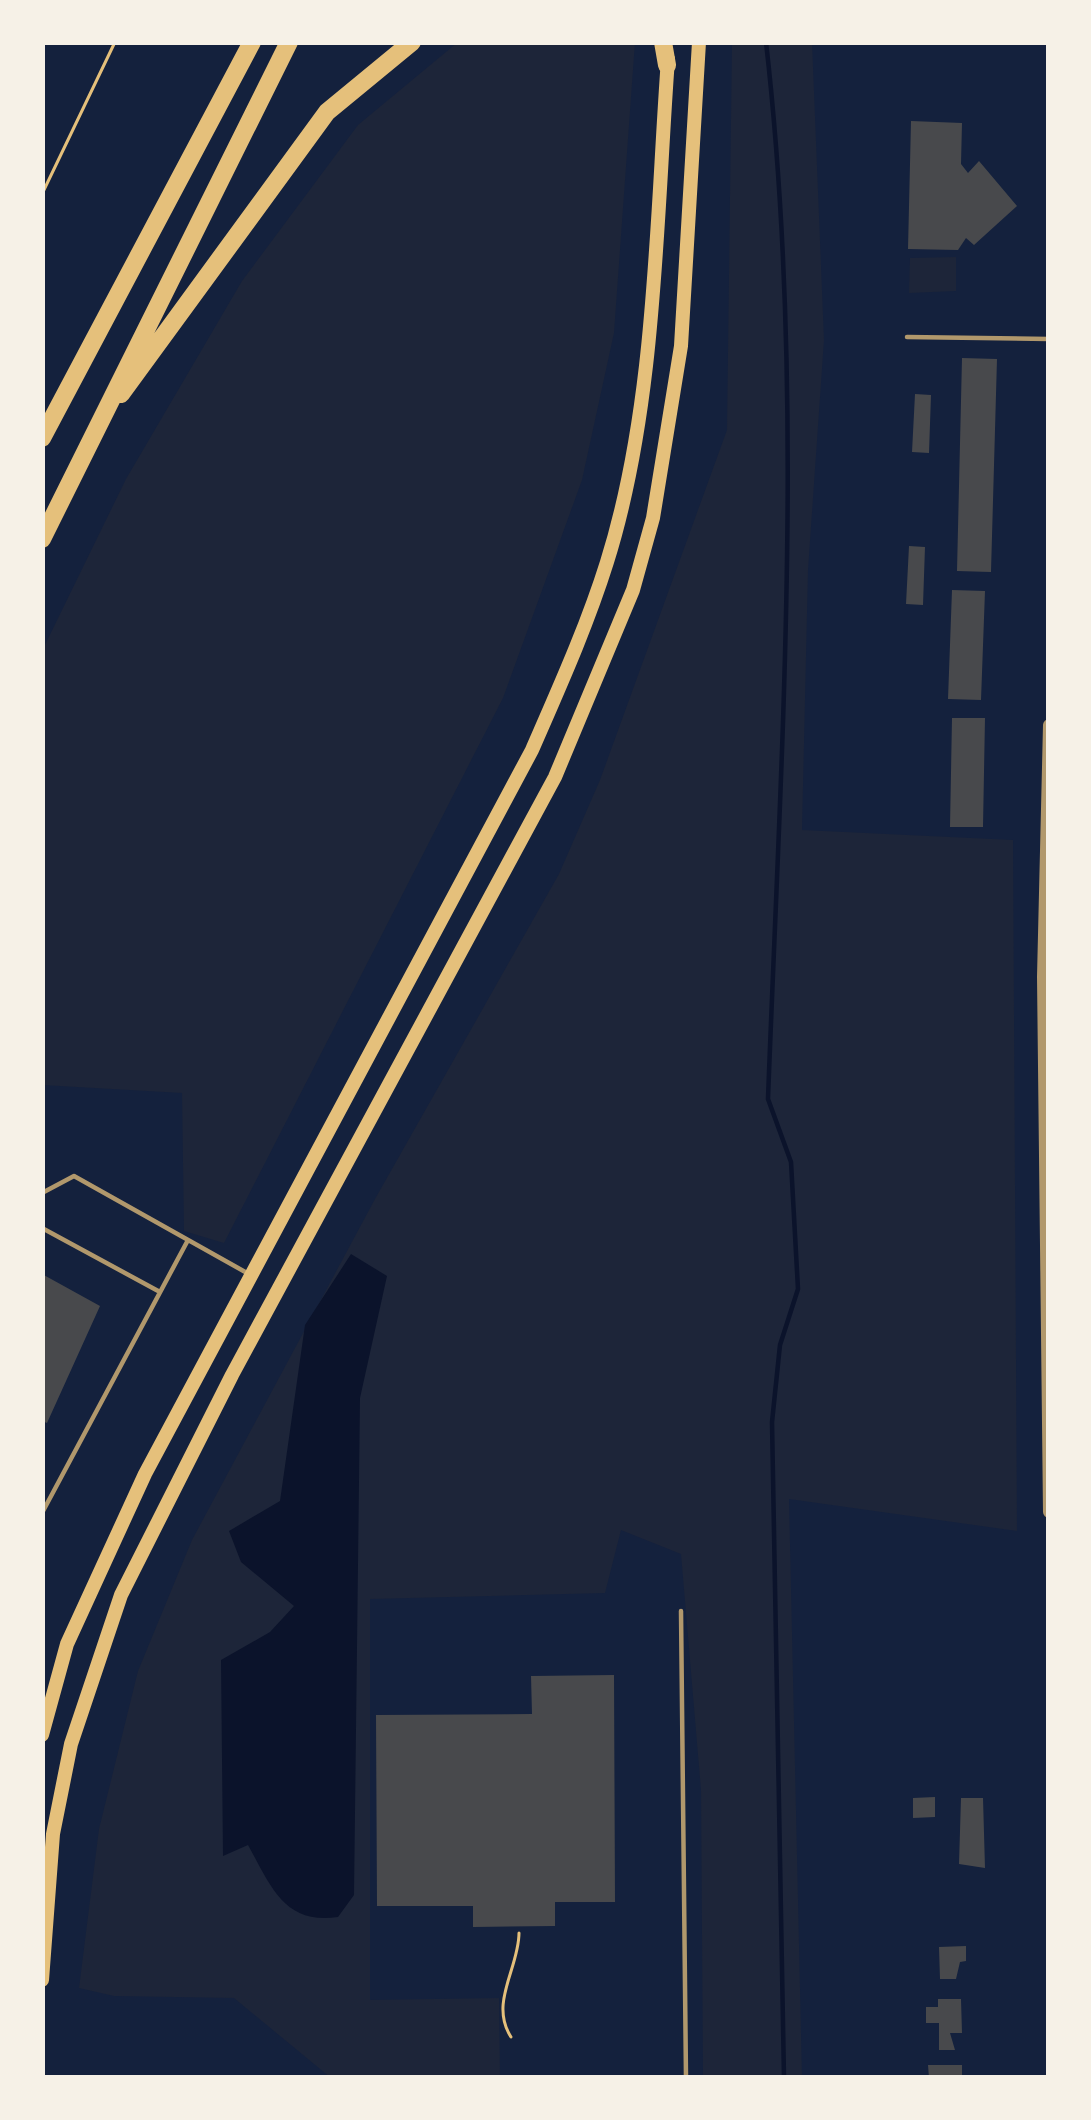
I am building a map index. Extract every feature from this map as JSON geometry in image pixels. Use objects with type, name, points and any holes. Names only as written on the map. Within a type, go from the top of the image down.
[{"type":"highway","points":[[42,438],[252,42]]},
{"type":"highway","points":[[42,539],[289,42]]},
{"type":"highway","points":[[84,447],[284,165],[327,112],[412,42]]},
{"type":"highway","points":[[666,42],[667,65]]},
{"type":"main road","points":[[42,1980],[53,1834],[94,1664],[121,1595],[278,1290],[555,777],[633,590],[653,518],[682,346],[699,42]]},
{"type":"main road","points":[[42,1735],[67,1644],[103,1560],[532,750],[608,559],[636,434],[667,65]]},
{"type":"street","points":[[1049,724],[1043,977],[1049,1512]]},
{"type":"lane","points":[[907,337],[1049,339]]},
{"type":"lane","points":[[42,1193],[74,1176],[278,1290]]},
{"type":"lane","points":[[42,1228],[160,1292]]},
{"type":"lane","points":[[42,1513],[188,1240]]},
{"type":"lane","points":[[682,1611],[686,2078]]},
{"type":"path","points":[[42,194],[115,42]]},
{"type":"path","points":[[511,2037],[505,2027],[504,1984],[519,1951],[518,1933]]},
{"type":"shaded area","points":[[458,42],[635,42],[614,333],[582,480],[503,698],[224,1243],[184,1231],[182,1093],[42,1085],[42,651],[126,479],[242,281],[358,125]]},
{"type":"shaded area","points":[[732,42],[812,42],[824,340],[808,570],[802,830],[1013,840],[1017,1531],[789,1499],[802,2078],[703,2078],[701,1790],[681,1554],[621,1530],[605,1593],[370,1599],[370,2000],[499,1998],[500,2078],[331,2078],[234,1998],[114,1996],[79,1988],[99,1829],[138,1671],[192,1540],[375,1199],[559,874],[600,780],[727,430]]},
{"type":"shaded area","points":[[956,257],[956,291],[909,293],[910,258]]},
{"type":"shaded area","points":[[351,1254],[387,1276],[360,1398],[354,1895],[338,1917],[320,1918],[304,1915],[281,1899],[248,1845],[223,1856],[221,1660],[270,1632],[294,1606],[241,1562],[229,1531],[280,1501],[305,1325]]},
{"type":"building","points":[[911,121],[962,123],[961,164],[968,173],[979,161],[1017,206],[974,245],[966,238],[958,250],[908,249]]},
{"type":"building","points":[[962,358],[997,359],[991,572],[957,571]]},
{"type":"building","points":[[915,394],[931,395],[929,453],[912,452]]},
{"type":"building","points":[[909,546],[925,547],[923,605],[906,604]]},
{"type":"building","points":[[952,590],[985,591],[981,700],[948,699]]},
{"type":"building","points":[[952,718],[985,718],[983,827],[950,827]]},
{"type":"building","points":[[42,1274],[100,1306],[47,1423],[42,1421]]},
{"type":"building","points":[[614,1675],[615,1902],[555,1902],[555,1926],[473,1927],[473,1906],[377,1906],[376,1715],[532,1714],[531,1676]]},
{"type":"building","points":[[935,1797],[935,1817],[913,1818],[913,1798]]},
{"type":"building","points":[[961,1798],[983,1798],[985,1868],[959,1864]]},
{"type":"building","points":[[966,1946],[966,1961],[960,1962],[956,1979],[940,1979],[939,1947]]},
{"type":"building","points":[[938,1999],[961,1999],[962,2033],[950,2033],[955,2050],[939,2050],[939,2023],[926,2023],[926,2007],[938,2007]]},
{"type":"building","points":[[928,2065],[962,2065],[962,2078],[929,2078]]},
{"type":"waterway","points":[[766,42],[778,174],[788,438],[784,703],[768,1099],[791,1162],[798,1289],[780,1345],[772,1422],[784,2078]]}]
